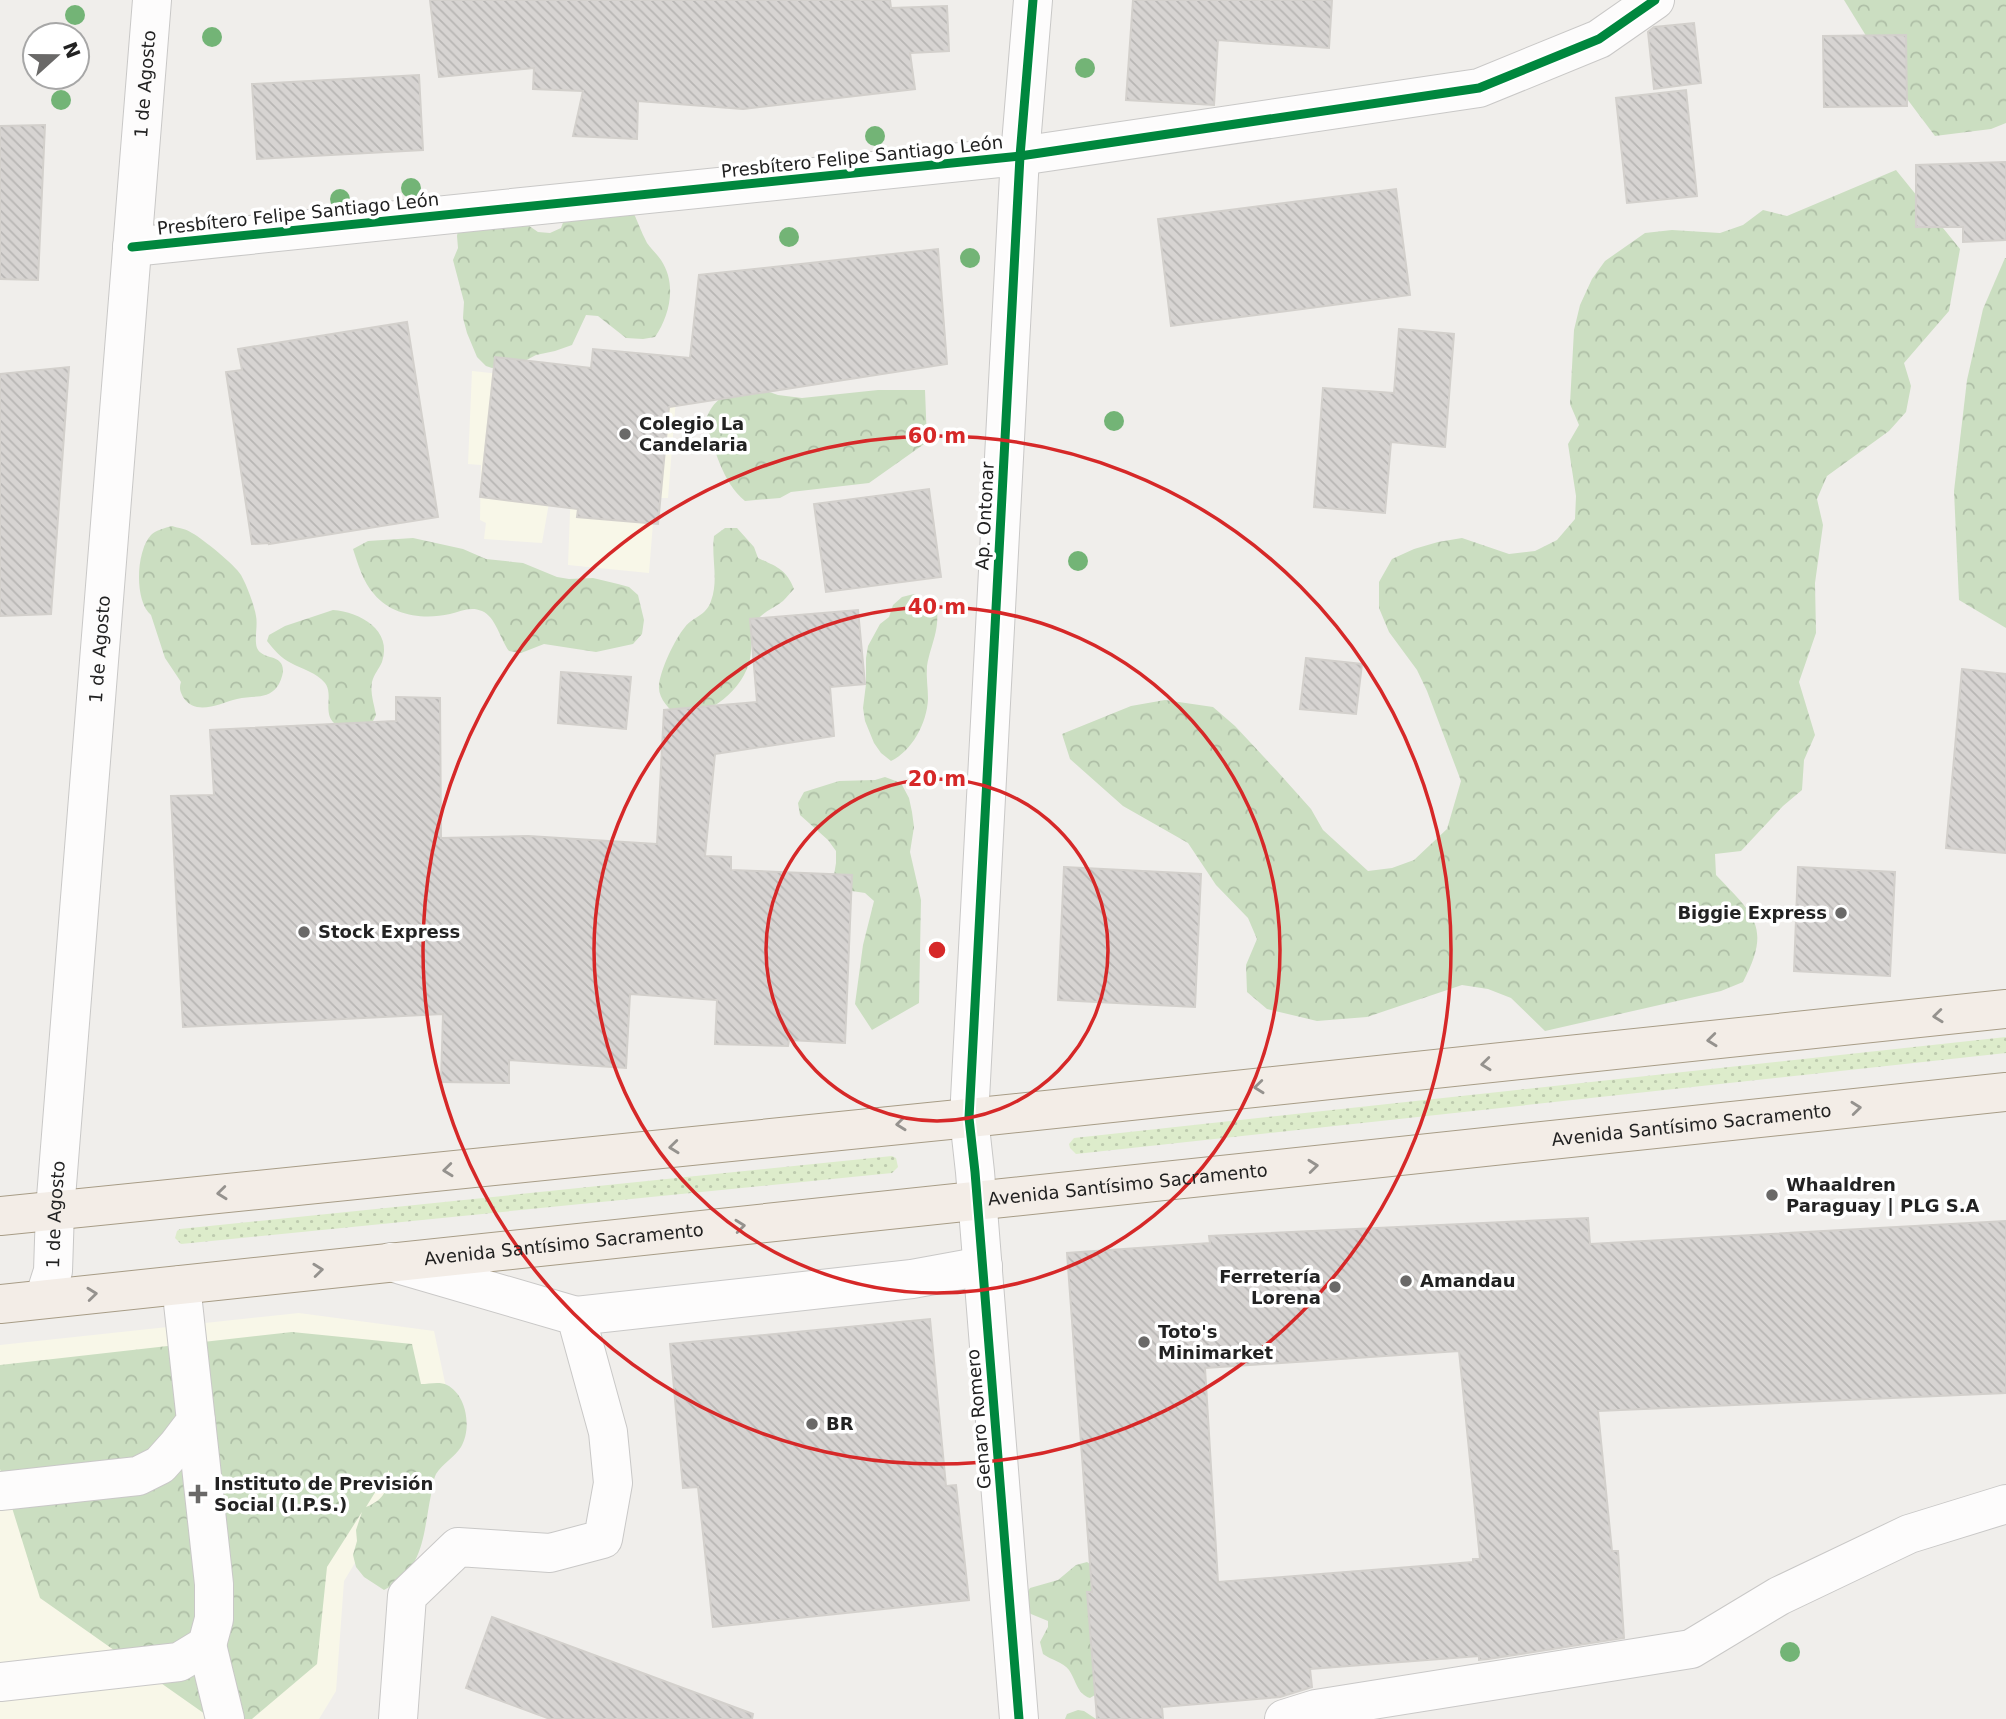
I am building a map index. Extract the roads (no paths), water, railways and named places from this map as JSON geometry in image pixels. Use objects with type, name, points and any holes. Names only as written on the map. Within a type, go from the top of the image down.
[{"type":"main road","points":[[0,1216],[2006,1009]]},
{"type":"main road","name":"Avenida Santísimo Sacramento","points":[[0,1304],[2006,1092]]},
{"type":"street","name":"1 de Agosto","points":[[44,1299],[53,1271],[55,1210],[152,0]]},
{"type":"street","name":"Ap. Ontonar","points":[[968,1118],[1020,156],[1033,0]]},
{"type":"street","name":"Presbítero Felipe Santiago León","points":[[132,247],[1020,156],[1479,88],[1599,39],[1655,0]]},
{"type":"street","name":"Genaro Romero","points":[[968,1118],[983,1266],[1019,1719]]},
{"type":"street","points":[[391,1262],[576,1316],[912,1279],[983,1266]]},
{"type":"street","points":[[181,1285],[214,1584],[214,1619],[206,1645],[225,1719]]},
{"type":"street","points":[[398,1719],[407,1596],[458,1547],[550,1553],[603,1539],[613,1483],[608,1432],[576,1316]]},
{"type":"street","points":[[0,1491],[138,1476],[160,1465],[196,1421]]},
{"type":"street","points":[[1284,1719],[1315,1709],[1691,1649],[1779,1597],[1909,1534],[2006,1504]]},
{"type":"street","points":[[0,1682],[178,1662],[206,1645]]},
{"type":"place","name":"Colegio La Candelaria","points":[[625,434]]},
{"type":"place","name":"Biggie Express","points":[[1841,913]]},
{"type":"place","name":"Stock Express","points":[[304,932]]},
{"type":"place","name":"Whaaldren Paraguay | PLG S.A","points":[[1772,1195]]},
{"type":"place","name":"Amandau","points":[[1406,1281]]},
{"type":"place","name":"Ferretería Lorena","points":[[1335,1287]]},
{"type":"place","name":"Toto's Minimarket","points":[[1144,1342]]},
{"type":"place","name":"BR","points":[[812,1424]]},
{"type":"place","name":"Instituto de Previsión Social (I.P.S.)","points":[[198,1494]]}]
